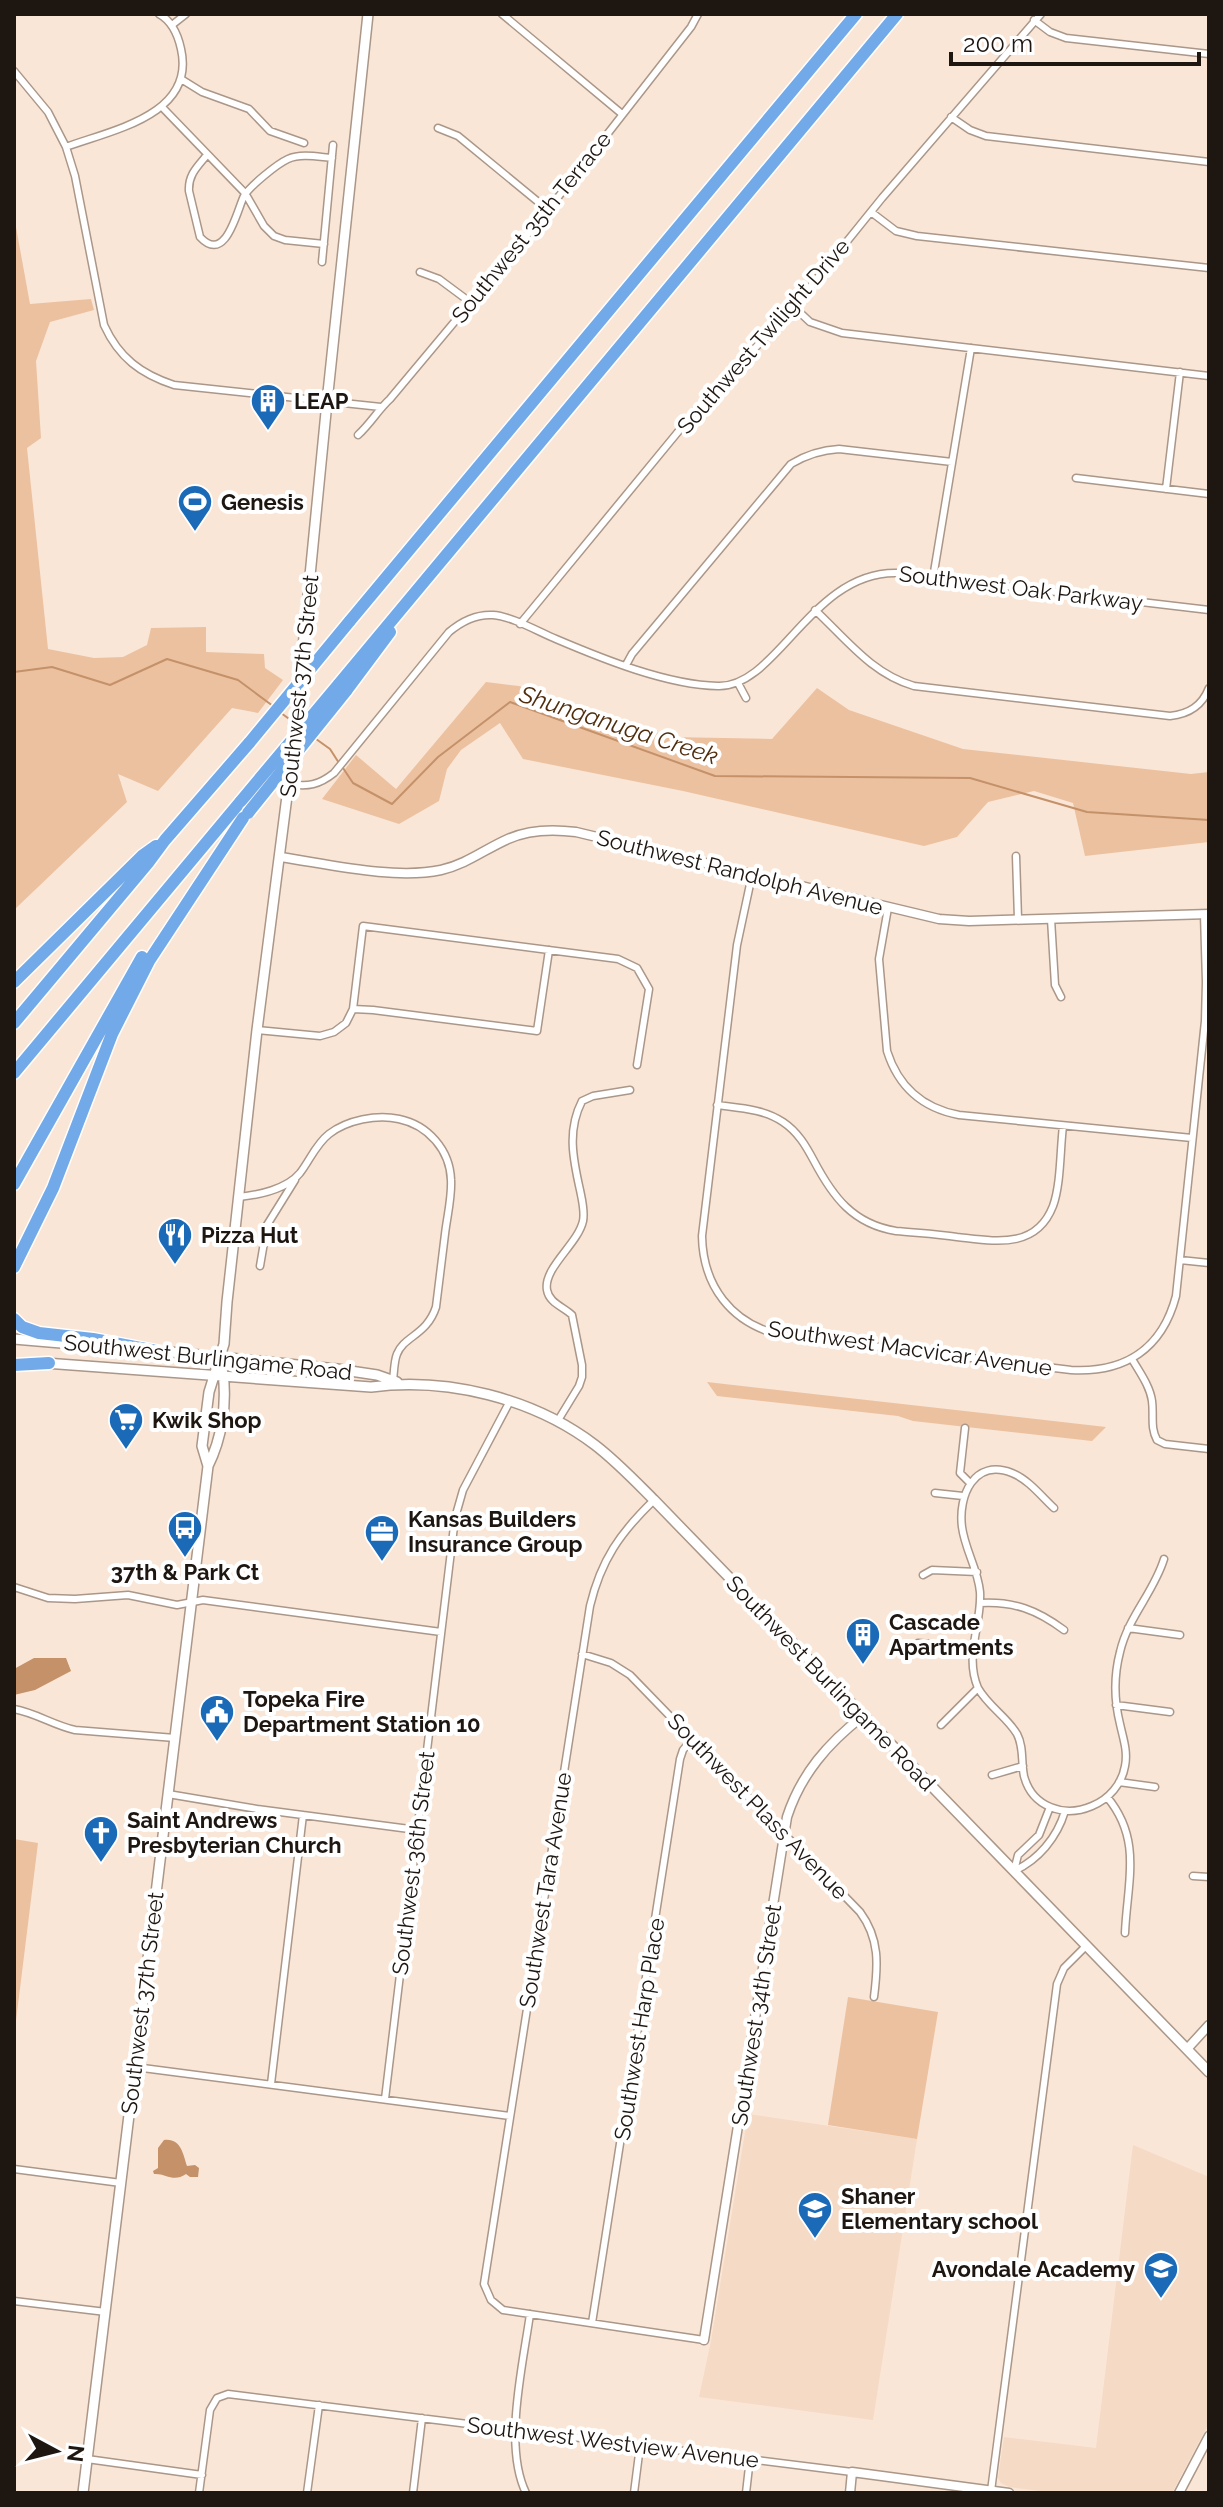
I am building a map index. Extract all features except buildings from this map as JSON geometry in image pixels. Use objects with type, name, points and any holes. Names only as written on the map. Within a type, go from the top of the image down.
[{"type":"highway","points":[[14,1023],[856,14]]},
{"type":"highway","points":[[14,1184],[140,960],[244,811],[412,595],[897,14]]},
{"type":"highway","points":[[14,1073],[244,811]]},
{"type":"highway","points":[[14,1267],[53,1188],[112,1034],[149,961],[244,811]]},
{"type":"highway","points":[[14,980],[142,856],[165,840]]},
{"type":"highway","points":[[14,1319],[22,1327],[39,1333],[156,1351]]},
{"type":"highway","points":[[14,1362],[49,1363]]},
{"type":"main road","name":"Southwest 37th Street","points":[[208,1466],[202,1446],[209,1392],[219,1374],[257,1030],[289,784],[368,14]]},
{"type":"main road","name":"Southwest Burlingame Road","points":[[14,1339],[337,1369],[377,1375],[397,1382],[455,1389],[510,1401],[557,1422],[594,1444],[654,1500],[1209,2072]]},
{"type":"main road","name":"Southwest Burlingame Road","points":[[49,1363],[371,1387],[397,1382]]},
{"type":"main road","name":"Southwest 37th Street","points":[[83,2493],[208,1466],[219,1444],[225,1389],[219,1374]]},
{"type":"street","points":[[66,147],[150,116],[170,99],[181,79],[183,57],[172,25],[159,14]]},
{"type":"street","points":[[172,25],[186,14]]},
{"type":"street","points":[[502,14],[622,114]]},
{"type":"street","name":"Southwest 35th Terrace","points":[[358,435],[375,420],[381,407],[548,210],[698,14]]},
{"type":"street","name":"Southwest Twilight Drive","points":[[520,624],[696,410],[794,307],[951,117],[1041,14]]},
{"type":"street","points":[[1034,20],[1050,32],[1066,38],[1209,54]]},
{"type":"street","points":[[14,71],[48,112],[66,147],[75,176],[104,325],[112,342],[129,363],[154,379],[174,385],[381,407]]},
{"type":"street","points":[[181,79],[202,92],[249,109],[270,131],[304,143]]},
{"type":"street","points":[[162,107],[245,193],[264,226],[274,236],[324,244]]},
{"type":"street","points":[[951,117],[986,136],[1209,162]]},
{"type":"street","points":[[438,128],[458,136],[548,210]]},
{"type":"street","points":[[322,262],[333,145]]},
{"type":"street","points":[[207,155],[193,171],[188,184],[200,237],[204,242],[214,244],[220,243],[229,233],[245,193],[288,159],[298,156],[332,158]]},
{"type":"street","points":[[871,212],[896,231],[917,236],[1209,268]]},
{"type":"street","points":[[420,272],[439,279],[470,302]]},
{"type":"street","points":[[794,307],[810,322],[834,331],[1209,376]]},
{"type":"street","points":[[933,578],[971,348]]},
{"type":"street","points":[[1166,489],[1180,372]]},
{"type":"street","points":[[626,665],[791,464],[823,450],[839,449],[952,462]]},
{"type":"street","points":[[1076,478],[1209,494]]},
{"type":"street","name":"Southwest Oak Parkway","points":[[738,683],[757,671],[815,610],[848,584],[872,575],[896,573],[1209,610]]},
{"type":"street","points":[[815,610],[877,670],[914,686],[1170,716],[1193,709],[1209,690]]},
{"type":"street","points":[[289,784],[321,783],[334,773],[454,628],[472,618],[486,615],[500,616],[601,658],[686,683],[720,687],[738,683],[746,698]]},
{"type":"street","name":"Southwest Randolph Avenue","points":[[280,857],[390,872],[428,873],[461,865],[510,838],[558,830],[590,835],[888,908],[953,920],[1206,914]]},
{"type":"street","points":[[1016,856],[1018,919]]},
{"type":"street","points":[[752,875],[737,945],[717,1105],[754,1109],[785,1123],[804,1142],[834,1197],[854,1215],[874,1226],[1001,1241],[1027,1235],[1048,1215],[1056,1195],[1063,1126]]},
{"type":"street","points":[[888,908],[880,945],[879,974],[887,1051],[903,1085],[923,1102],[947,1113],[1192,1138]]},
{"type":"street","points":[[1206,914],[1207,993],[1176,1296],[1168,1319],[1153,1342],[1132,1359],[1150,1392],[1152,1429],[1157,1440],[1165,1444],[1209,1449]]},
{"type":"street","points":[[1051,919],[1055,985],[1061,997]]},
{"type":"street","points":[[257,1030],[324,1036],[338,1029],[353,1009],[363,926],[624,960],[637,968],[649,989],[637,1065]]},
{"type":"street","points":[[353,1009],[537,1031],[549,950]]},
{"type":"street","points":[[557,1422],[579,1386],[582,1365],[572,1315],[554,1302],[546,1287],[552,1269],[570,1247],[583,1221],[573,1158],[574,1122],[582,1101],[593,1096],[630,1090]]},
{"type":"street","name":"Southwest Macvicar Avenue","points":[[717,1105],[702,1236],[704,1263],[716,1291],[734,1313],[752,1326],[780,1335],[1071,1370],[1104,1368],[1132,1359]]},
{"type":"street","points":[[260,1266],[267,1225],[315,1150],[330,1134],[348,1124],[372,1118],[395,1118],[429,1133],[446,1157],[451,1181],[436,1307],[432,1319],[423,1330],[401,1347],[396,1355],[397,1382]]},
{"type":"street","points":[[239,1197],[280,1187],[299,1174]]},
{"type":"street","points":[[1180,1260],[1209,1263]]},
{"type":"street","name":"Southwest 36th Street","points":[[385,2099],[458,1504],[510,1401]]},
{"type":"street","points":[[965,1428],[960,1473],[970,1483]]},
{"type":"street","points":[[1054,1508],[1012,1473],[992,1471],[970,1483],[961,1504],[964,1537],[977,1572],[980,1603],[972,1647],[973,1674],[984,1698],[1016,1733],[1021,1746],[1025,1780],[1031,1792],[1050,1807],[1065,1811],[1087,1808],[1107,1797],[1124,1772],[1126,1755],[1116,1705],[1116,1673],[1128,1628],[1157,1579],[1164,1559]]},
{"type":"street","points":[[935,1493],[963,1496]]},
{"type":"street","name":"Southwest Tara Avenue","points":[[530,2314],[503,2310],[489,2297],[485,2277],[590,1606],[599,1572],[619,1537],[654,1500]]},
{"type":"street","points":[[923,1575],[932,1570],[977,1572]]},
{"type":"street","points":[[14,1587],[48,1598],[128,1595],[177,1605],[203,1600],[441,1632]]},
{"type":"street","points":[[980,1603],[1024,1606],[1064,1630]]},
{"type":"street","points":[[1128,1628],[1180,1635]]},
{"type":"street","points":[[918,1643],[972,1647]]},
{"type":"street","name":"Southwest Plass Avenue","points":[[582,1654],[601,1658],[621,1668],[866,1920],[878,1956],[874,1997]]},
{"type":"street","points":[[941,1725],[978,1688]]},
{"type":"street","points":[[1116,1705],[1170,1712]]},
{"type":"street","points":[[14,1709],[75,1730],[175,1738]]},
{"type":"street","name":"Southwest 34th Street","points":[[704,2340],[784,1833],[792,1801],[824,1751],[863,1716]]},
{"type":"street","name":"Southwest Harp Place","points":[[592,2323],[680,1759],[692,1739]]},
{"type":"street","points":[[992,1775],[1023,1766]]},
{"type":"street","points":[[1119,1782],[1155,1787]]},
{"type":"street","points":[[168,1794],[417,1830]]},
{"type":"street","points":[[1107,1797],[1122,1819],[1131,1852],[1125,1933]]},
{"type":"street","points":[[1014,1871],[1018,1855],[1039,1835],[1050,1807]]},
{"type":"street","points":[[1014,1871],[1028,1865],[1050,1842],[1065,1811]]},
{"type":"street","points":[[271,2084],[303,1815]]},
{"type":"street","points":[[1193,1876],[1209,1877]]},
{"type":"street","points":[[991,2491],[1057,1984],[1064,1968],[1086,1946]]},
{"type":"street","points":[[1187,2049],[1209,2025]]},
{"type":"street","points":[[135,2067],[510,2116]]},
{"type":"street","points":[[14,2169],[121,2183]]},
{"type":"street","points":[[14,2301],[106,2312]]},
{"type":"street","points":[[526,2493],[518,2474],[515,2430],[530,2314],[704,2340]]},
{"type":"street","name":"Southwest Westview Avenue","points":[[202,2475],[210,2410],[217,2398],[232,2394],[750,2458],[955,2490],[1009,2493]]},
{"type":"street","points":[[307,2493],[319,2405]]},
{"type":"street","points":[[413,2493],[422,2418]]},
{"type":"street","points":[[1179,2493],[1209,2436]]},
{"type":"street","points":[[634,2493],[640,2446]]},
{"type":"street","points":[[746,2493],[750,2458]]},
{"type":"street","points":[[87,2459],[202,2475],[199,2493]]},
{"type":"street","points":[[850,2493],[852,2472]]},
{"type":"shaded area","points":[[14,216],[30,304],[91,299],[94,310],[50,322],[36,361],[41,438],[27,448],[48,649],[94,658],[123,657],[147,645],[151,628],[206,627],[206,652],[264,654],[265,668],[283,680],[258,713],[232,708],[158,791],[118,774],[127,802],[14,910]]},
{"type":"shaded area","points":[[486,682],[519,686],[670,737],[772,739],[817,688],[849,710],[963,749],[1191,774],[1209,772],[1209,842],[1085,856],[1073,803],[1034,791],[988,802],[957,837],[924,846],[683,791],[523,759],[500,723],[461,750],[447,769],[439,801],[399,824],[322,799],[356,755],[396,789]]},
{"type":"shaded area","points":[[707,1382],[1106,1427],[1092,1441],[913,1421],[898,1416],[717,1396]]},
{"type":"shaded area","points":[[34,1658],[66,1658],[71,1671],[35,1690],[14,1695],[14,1669]]},
{"type":"shaded area","points":[[14,1839],[38,1843],[14,2037]]},
{"type":"shaded area","points":[[848,1997],[938,2012],[917,2139],[828,2125]]},
{"type":"shaded area","name":"Shaner Elementary school","points":[[748,2114],[917,2139],[873,2420],[699,2397]]},
{"type":"shaded area","points":[[164,2140],[178,2144],[187,2166],[199,2168],[198,2177],[186,2174],[173,2178],[154,2174],[153,2171],[158,2168],[158,2148]]},
{"type":"shaded area","name":"Avondale Academy","points":[[1133,2145],[1209,2177],[1209,2423],[1172,2493],[1057,2493],[1009,2487],[998,2478],[1004,2437],[1096,2448]]},
{"type":"waterway","name":"Shunganuga Creek","points":[[14,672],[52,667],[110,685],[167,659],[238,680],[273,706]]},
{"type":"waterway","name":"Shunganuga Creek","points":[[343,768],[353,783],[392,804],[438,757],[510,702],[715,776],[970,778],[1087,812],[1209,820]]},
{"type":"waterway","name":"Shunganuga Creek","points":[[281,713],[292,721]]},
{"type":"waterway","name":"Shunganuga Creek","points":[[316,739],[330,749],[339,763]]},
{"type":"place","name":"LEAP","points":[[268,432]]},
{"type":"place","name":"Genesis","points":[[195,533]]},
{"type":"place","name":"Pizza Hut","points":[[175,1266]]},
{"type":"place","name":"Kwik Shop","points":[[126,1451]]},
{"type":"place","name":"37th & Park Ct","points":[[185,1559]]},
{"type":"place","name":"Kansas Builders Insurance Group","points":[[382,1563]]},
{"type":"place","name":"Cascade Apartments","points":[[863,1666]]},
{"type":"place","name":"Topeka Fire Department Station 10","points":[[217,1743]]},
{"type":"place","name":"Saint Andrews Presbyterian Church","points":[[101,1864]]},
{"type":"place","name":"Shaner Elementary school","points":[[815,2240]]},
{"type":"place","name":"Avondale Academy","points":[[1161,2300]]}]
